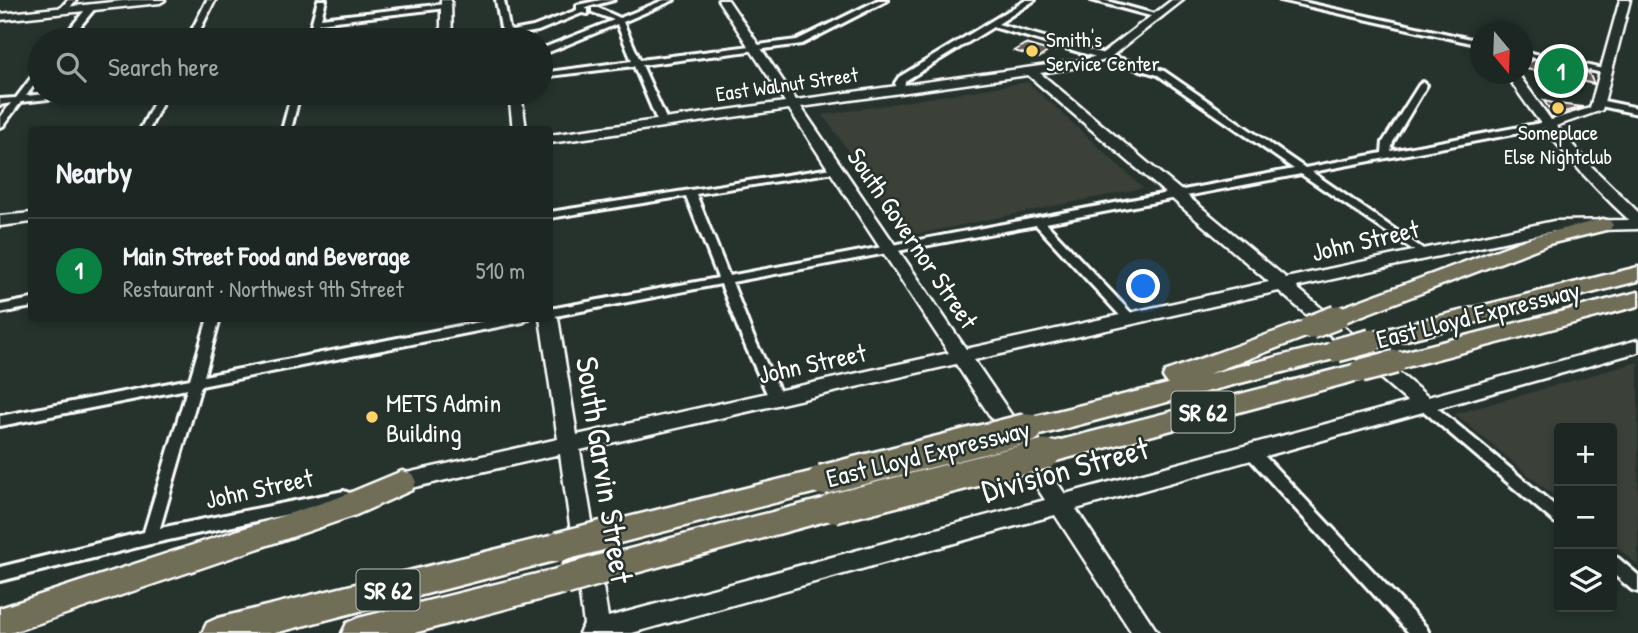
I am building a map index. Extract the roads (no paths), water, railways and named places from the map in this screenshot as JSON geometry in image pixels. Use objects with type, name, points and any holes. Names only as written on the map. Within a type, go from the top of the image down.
[{"type":"highway","points":[[1039,426],[1542,240],[1603,225]]},
{"type":"highway","name":"East Lloyd Expressway","points":[[218,633],[1638,274]]},
{"type":"highway","name":"East Lloyd Expressway","points":[[358,633],[1638,299]]},
{"type":"highway","points":[[1522,330],[1638,312]]},
{"type":"highway","points":[[0,622],[346,507],[402,482]]},
{"type":"main road","points":[[0,17],[160,0]]},
{"type":"main road","name":"South Governor Street","points":[[723,0],[1146,633]]},
{"type":"main road","points":[[1104,57],[1178,0]]},
{"type":"main road","points":[[1546,125],[1596,110],[1625,0]]},
{"type":"main road","points":[[446,3],[447,28]]},
{"type":"main road","name":"East Walnut Street","points":[[553,139],[1031,71],[1085,63],[1104,57]]},
{"type":"main road","points":[[1031,71],[1425,405]]},
{"type":"main road","points":[[1519,84],[1546,125],[1638,222]]},
{"type":"main road","points":[[517,105],[519,126]]},
{"type":"main road","points":[[0,221],[28,218]]},
{"type":"main road","name":"John Street","points":[[402,482],[1422,253],[1554,226],[1638,222]]},
{"type":"main road","name":"South Garvin Street","points":[[550,322],[596,632]]},
{"type":"main road","name":"Division Street","points":[[596,632],[1638,346]]},
{"type":"street","points":[[63,10],[72,0]]},
{"type":"street","points":[[197,28],[211,0]]},
{"type":"street","points":[[314,28],[322,0]]},
{"type":"street","points":[[500,0],[505,28]]},
{"type":"street","points":[[596,8],[610,0]]},
{"type":"street","points":[[553,47],[670,0]]},
{"type":"street","points":[[553,74],[803,40],[884,0]]},
{"type":"street","points":[[901,89],[902,79],[1031,0]]},
{"type":"street","points":[[1095,0],[1158,16]]},
{"type":"street","points":[[1284,0],[1470,41]]},
{"type":"street","points":[[1318,7],[1325,0]]},
{"type":"street","points":[[316,22],[446,3]]},
{"type":"street","points":[[536,28],[582,11],[579,9],[583,6],[596,8],[619,21],[663,123]]},
{"type":"street","points":[[75,28],[92,7]]},
{"type":"street","points":[[991,24],[1161,73],[1422,253]]},
{"type":"street","points":[[1533,55],[1607,72]]},
{"type":"street","points":[[1386,156],[1388,142],[1423,85]]},
{"type":"street","points":[[0,124],[28,88]]},
{"type":"street","points":[[0,102],[28,99]]},
{"type":"street","points":[[1599,103],[1638,111]]},
{"type":"street","points":[[146,126],[157,105]]},
{"type":"street","points":[[287,126],[293,105]]},
{"type":"street","points":[[553,315],[1546,125]]},
{"type":"street","points":[[553,215],[835,169]]},
{"type":"street","points":[[690,192],[747,336],[776,398]]},
{"type":"street","points":[[1040,222],[1130,319]]},
{"type":"street","points":[[0,309],[28,304]]},
{"type":"street","points":[[150,537],[213,322]]},
{"type":"street","points":[[0,421],[502,322]]},
{"type":"street","points":[[1425,405],[1554,514]]},
{"type":"street","points":[[1251,451],[1420,633]]},
{"type":"street","name":"John Street","points":[[0,574],[150,537],[307,505],[402,482]]},
{"type":"street","points":[[1617,567],[1638,585]]},
{"type":"place","name":"Smith's Service Center","points":[[1032,51]]},
{"type":"place","name":"Main Street Food and Beverage","points":[[1561,71]]},
{"type":"place","name":"Someplace Else Nightclub","points":[[1558,108]]},
{"type":"place","name":"METS Admin Building","points":[[372,417]]}]
